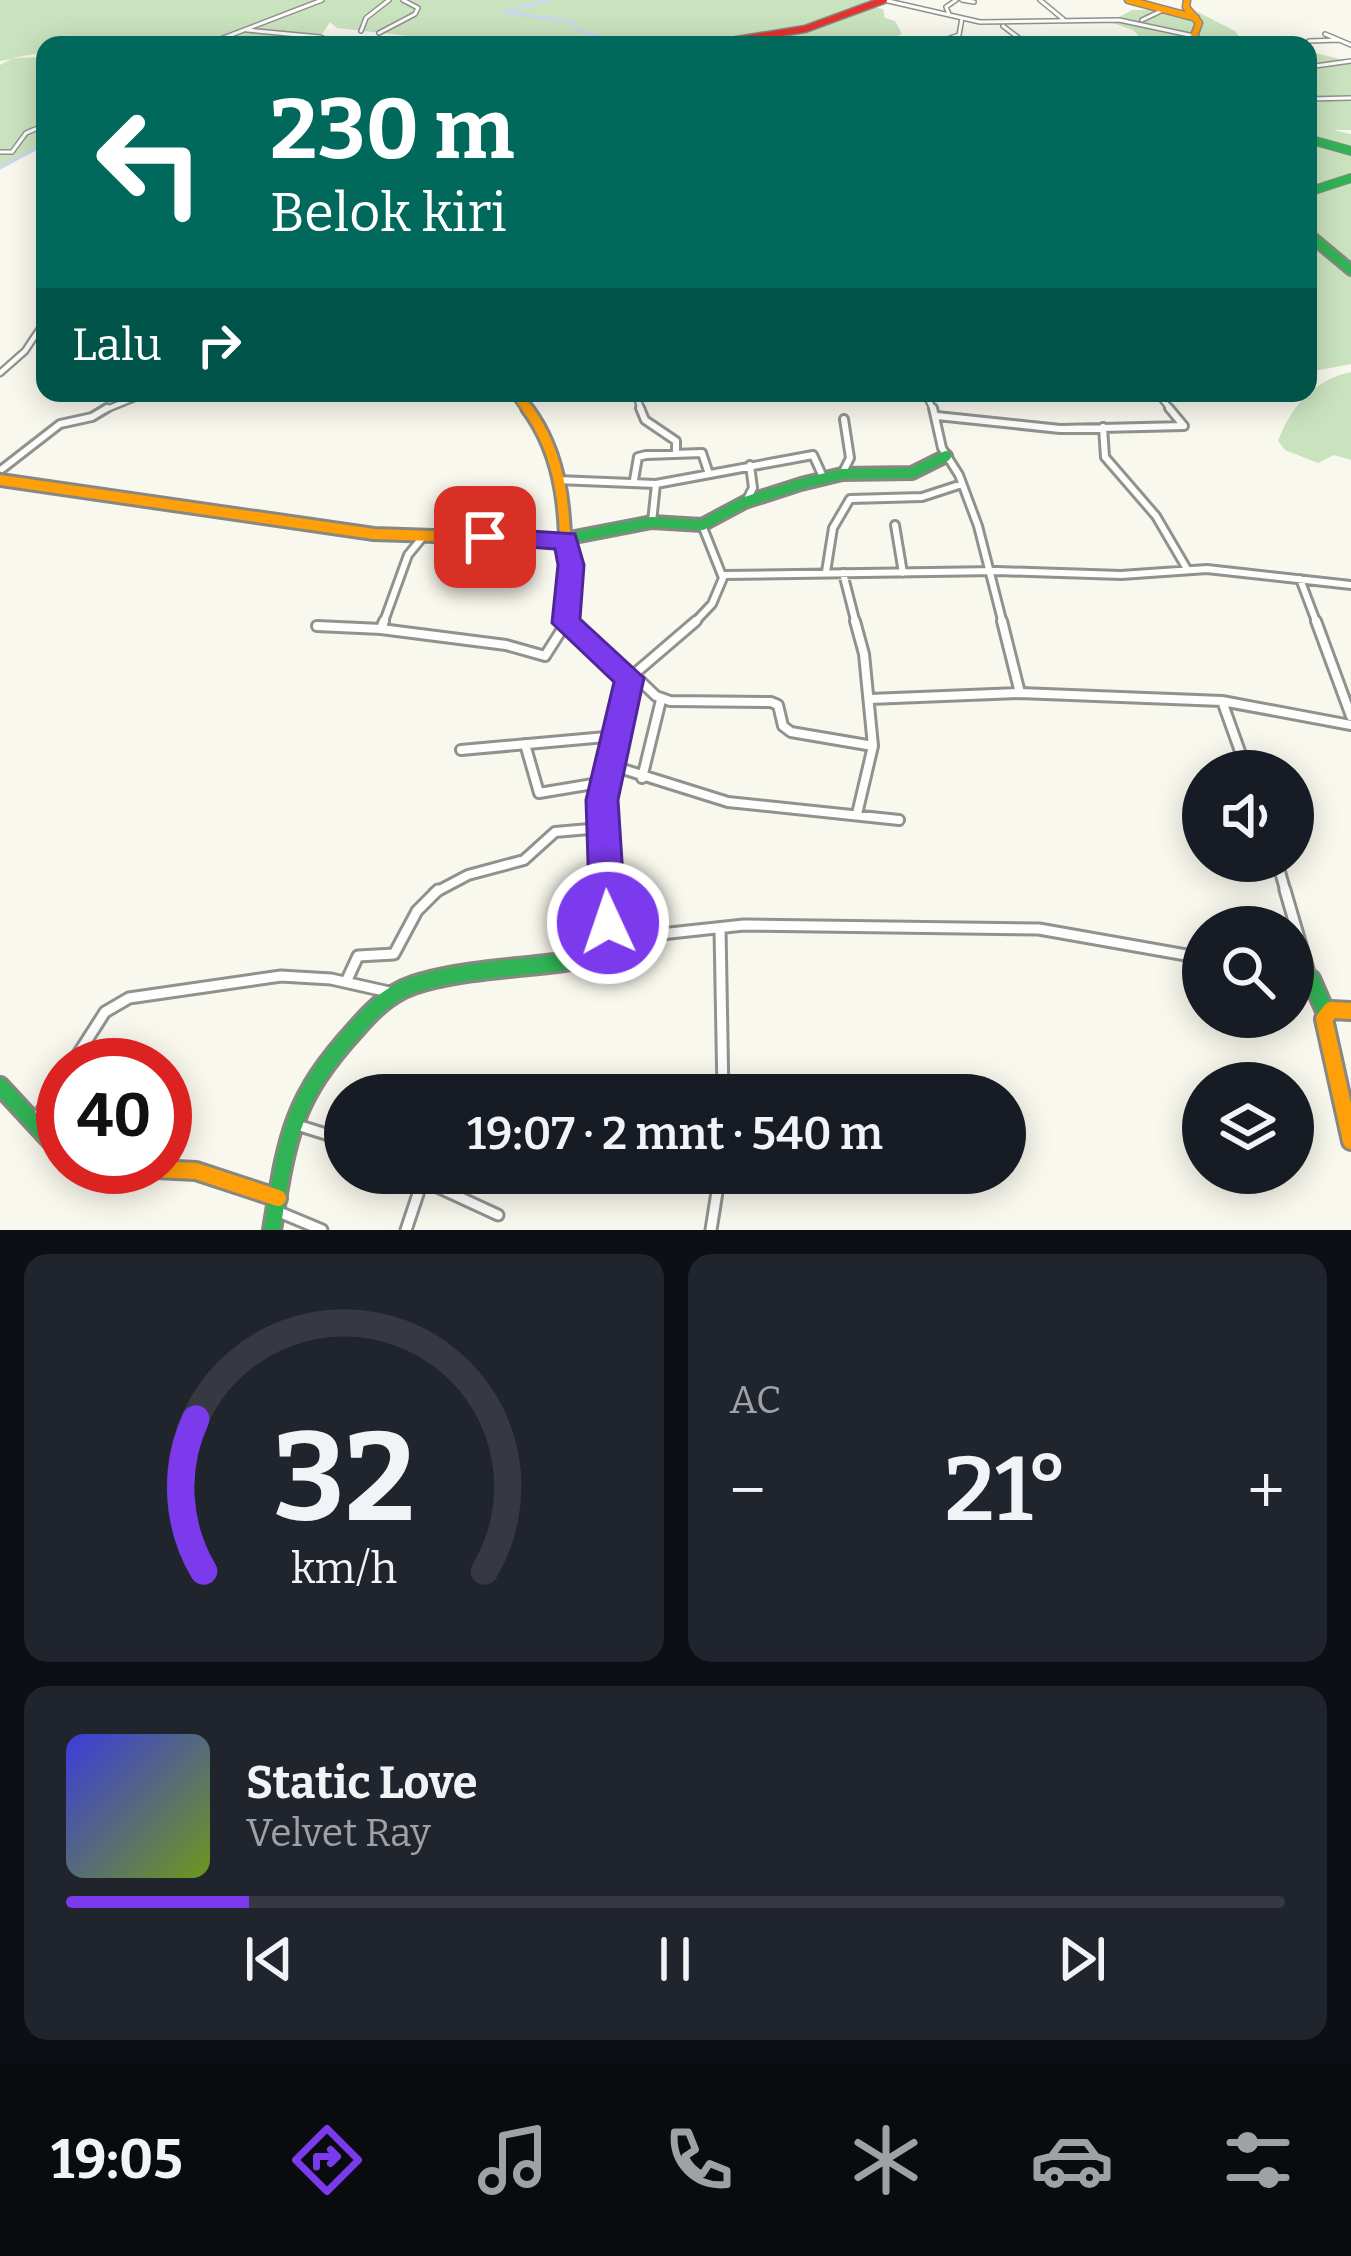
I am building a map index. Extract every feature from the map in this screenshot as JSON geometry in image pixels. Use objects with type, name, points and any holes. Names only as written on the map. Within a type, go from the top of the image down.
[{"type":"street","points":[[227,36],[314,7],[322,0]]},
{"type":"street","points":[[361,31],[366,18],[389,0]]},
{"type":"street","points":[[379,33],[415,14],[418,8],[403,0]]},
{"type":"street","points":[[760,36],[808,28],[884,0],[999,24],[1145,20],[1163,10]]},
{"type":"street","points":[[950,15],[946,7],[959,0],[974,2]]},
{"type":"street","points":[[1040,0],[1063,19]]},
{"type":"street","points":[[1128,0],[1196,18]]},
{"type":"street","points":[[1187,0],[1198,36]]},
{"type":"street","points":[[959,36],[962,18]]},
{"type":"street","points":[[1114,20],[1163,25],[1187,36]]},
{"type":"street","points":[[962,25],[984,22]]},
{"type":"street","points":[[999,24],[1016,36]]},
{"type":"street","points":[[243,29],[304,36]]},
{"type":"street","points":[[1325,34],[1351,45]]},
{"type":"street","points":[[1317,40],[1339,40]]},
{"type":"street","points":[[1317,66],[1351,61]]},
{"type":"street","points":[[1317,99],[1351,98]]},
{"type":"street","points":[[0,152],[12,152],[26,133],[36,129]]},
{"type":"street","points":[[1317,142],[1351,152]]},
{"type":"street","points":[[1317,189],[1351,178]]},
{"type":"street","points":[[1317,241],[1351,270]]},
{"type":"street","points":[[0,373],[36,334]]},
{"type":"street","points":[[1,473],[60,424],[92,417],[117,402]]},
{"type":"street","points":[[317,626],[381,629],[506,645],[545,656],[551,653],[566,623],[571,565],[557,480],[540,420],[524,402]]},
{"type":"street","points":[[638,402],[645,420],[676,441],[676,454]]},
{"type":"street","points":[[930,402],[938,416],[946,456],[963,484],[978,526],[986,573],[1020,693]]},
{"type":"street","points":[[938,416],[1004,426],[1146,430],[1184,426],[1164,402]]},
{"type":"street","points":[[842,474],[850,458],[844,418]]},
{"type":"street","points":[[1103,427],[1105,458],[1156,516],[1187,570]]},
{"type":"street","points":[[634,481],[640,456],[702,453],[709,474]]},
{"type":"street","points":[[557,480],[691,482],[750,465],[815,456],[824,477]]},
{"type":"street","points":[[1,473],[422,538],[566,540],[652,522],[702,525],[745,502],[824,477],[896,476],[926,468],[946,456]]},
{"type":"street","points":[[745,502],[753,488],[750,465]]},
{"type":"street","points":[[652,522],[656,484]]},
{"type":"street","points":[[826,572],[837,515],[850,499],[927,496],[963,484]]},
{"type":"street","points":[[605,940],[605,782],[632,676],[660,647],[706,614],[717,599],[724,575],[702,525]]},
{"type":"street","points":[[895,525],[903,573]]},
{"type":"street","points":[[381,629],[408,555],[422,538]]},
{"type":"street","points":[[724,575],[1121,575],[1187,570],[1351,585]]},
{"type":"street","points":[[842,573],[860,634],[873,746],[857,814]]},
{"type":"street","points":[[870,699],[1020,693],[1222,701],[1351,721],[1300,580]]},
{"type":"street","points":[[566,623],[662,699],[771,702],[778,706],[791,732],[873,746]]},
{"type":"street","points":[[642,778],[662,699]]},
{"type":"street","points":[[1222,701],[1240,750]]},
{"type":"street","points":[[461,750],[616,736]]},
{"type":"street","points":[[525,744],[539,793],[605,782]]},
{"type":"street","points":[[610,764],[728,802],[898,820]]},
{"type":"street","points":[[346,982],[358,956],[394,954],[437,889],[466,875],[526,862],[554,832],[602,828]]},
{"type":"street","points":[[272,1230],[294,1124],[311,1080],[393,992],[416,983],[498,976],[564,961],[605,940],[781,924],[900,931],[1039,929],[1182,954]]},
{"type":"street","points":[[720,928],[723,1074]]},
{"type":"street","points":[[88,1038],[105,1012],[129,998],[281,976],[393,992]]},
{"type":"street","points":[[1314,986],[1326,1013],[1325,1027],[1351,1141]]},
{"type":"street","points":[[1326,1013],[1351,1011]]},
{"type":"street","points":[[0,1086],[14,1095],[34,1122],[36,1119]]},
{"type":"street","points":[[294,1124],[324,1133]]},
{"type":"street","points":[[192,1171],[277,1204],[322,1230]]},
{"type":"street","points":[[406,1230],[418,1194]]},
{"type":"street","points":[[452,1194],[498,1215]]},
{"type":"street","points":[[711,1230],[717,1194]]},
{"type":"green space","points":[[0,0],[882,0],[874,7],[883,9],[885,18],[895,21],[902,34],[409,36],[337,28],[330,22],[322,34],[304,36],[36,36],[36,54],[12,58],[36,57],[36,148],[0,167],[0,65],[11,59],[0,61]]},
{"type":"green space","points":[[1192,9],[1239,36],[1139,36],[1110,22],[1132,10]]},
{"type":"green space","points":[[1317,53],[1351,62],[1351,130],[1333,130],[1351,134],[1351,364],[1317,370]]},
{"type":"green space","points":[[1351,372],[1351,460],[1334,455],[1318,463],[1285,450],[1278,441],[1297,406],[1317,402],[1317,387]]},
{"type":"waterway","points":[[550,0],[503,12],[574,22],[578,31],[598,36]]},
{"type":"waterway","points":[[0,168],[36,149]]},
{"type":"traffic: fast","points":[[1317,142],[1351,151]]},
{"type":"traffic: fast","points":[[1317,189],[1351,178]]},
{"type":"traffic: fast","points":[[1317,242],[1351,270]]},
{"type":"traffic: fast","points":[[559,540],[652,522],[702,525],[745,502],[801,484],[842,474],[912,473],[946,456]]},
{"type":"traffic: fast","points":[[272,1230],[285,1152],[303,1096],[321,1067],[381,1001],[421,982],[571,961],[593,949],[607,933],[602,800],[630,678],[610,661]]},
{"type":"traffic: fast","points":[[1314,986],[1326,1013]]},
{"type":"traffic: fast","points":[[0,1086],[36,1125]]},
{"type":"traffic: slow","points":[[1128,0],[1196,18]]},
{"type":"traffic: slow","points":[[1187,0],[1186,7],[1199,23],[1194,36]]},
{"type":"traffic: slow","points":[[523,402],[547,443],[563,502],[566,623],[610,661]]},
{"type":"traffic: slow","points":[[0,480],[374,534],[559,540]]},
{"type":"traffic: slow","points":[[1351,1011],[1331,1010],[1324,1019],[1351,1141]]},
{"type":"traffic: slow","points":[[192,1171],[278,1198]]},
{"type":"traffic: jam","points":[[762,36],[805,29],[884,0]]},
{"type":"route","points":[[485,537],[566,540],[571,565],[564,619],[629,678],[602,800],[608,923]]}]
